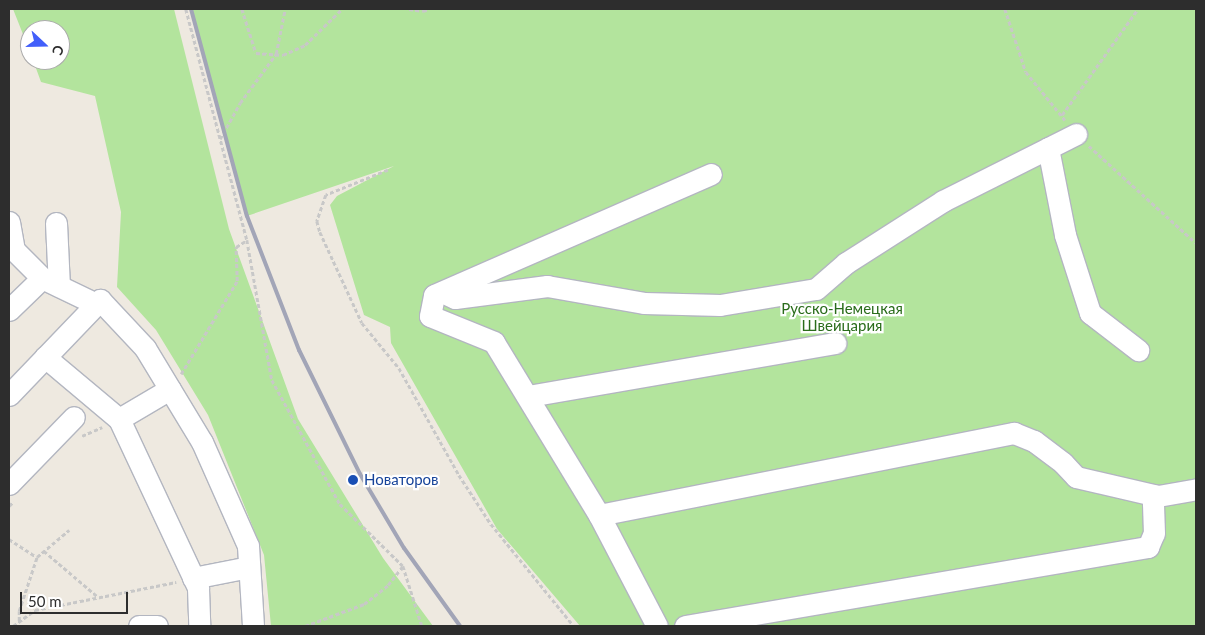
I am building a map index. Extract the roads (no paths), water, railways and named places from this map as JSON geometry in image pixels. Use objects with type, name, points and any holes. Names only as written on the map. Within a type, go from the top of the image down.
[{"type":"street","points":[[442,292],[455,298],[547,286],[644,303],[720,305],[816,289],[846,263],[943,202],[1076,134]]},
{"type":"street","points":[[1048,148],[1065,235],[1090,313],[1138,350]]},
{"type":"street","points":[[657,626],[599,515],[494,342],[430,316],[434,295],[711,174]]},
{"type":"street","points":[[9,222],[11,247],[51,282],[96,304]]},
{"type":"street","points":[[51,282],[56,223]]},
{"type":"street","points":[[9,310],[51,282]]},
{"type":"street","points":[[9,395],[100,300],[145,348],[170,389],[213,468],[248,546],[253,626]]},
{"type":"street","points":[[528,396],[835,343]]},
{"type":"street","points":[[45,357],[119,419],[198,588],[199,626]]},
{"type":"street","points":[[119,419],[170,389]]},
{"type":"street","points":[[9,484],[74,416]]},
{"type":"street","points":[[599,515],[1014,433],[1034,441],[1063,463],[1076,477],[1153,494],[1196,489]]},
{"type":"street","points":[[685,626],[1148,547],[1154,533],[1153,494]]},
{"type":"street","points":[[193,578],[249,567]]},
{"type":"street","points":[[139,626],[157,626]]},
{"type":"railway","points":[[191,9],[247,216],[299,350],[360,474],[404,548],[460,626]]},
{"type":"place","name":"Новаторов","points":[[353,480]]},
{"type":"park label","name":"Русско-Немецкая Швейцария","points":[[842,316]]}]
